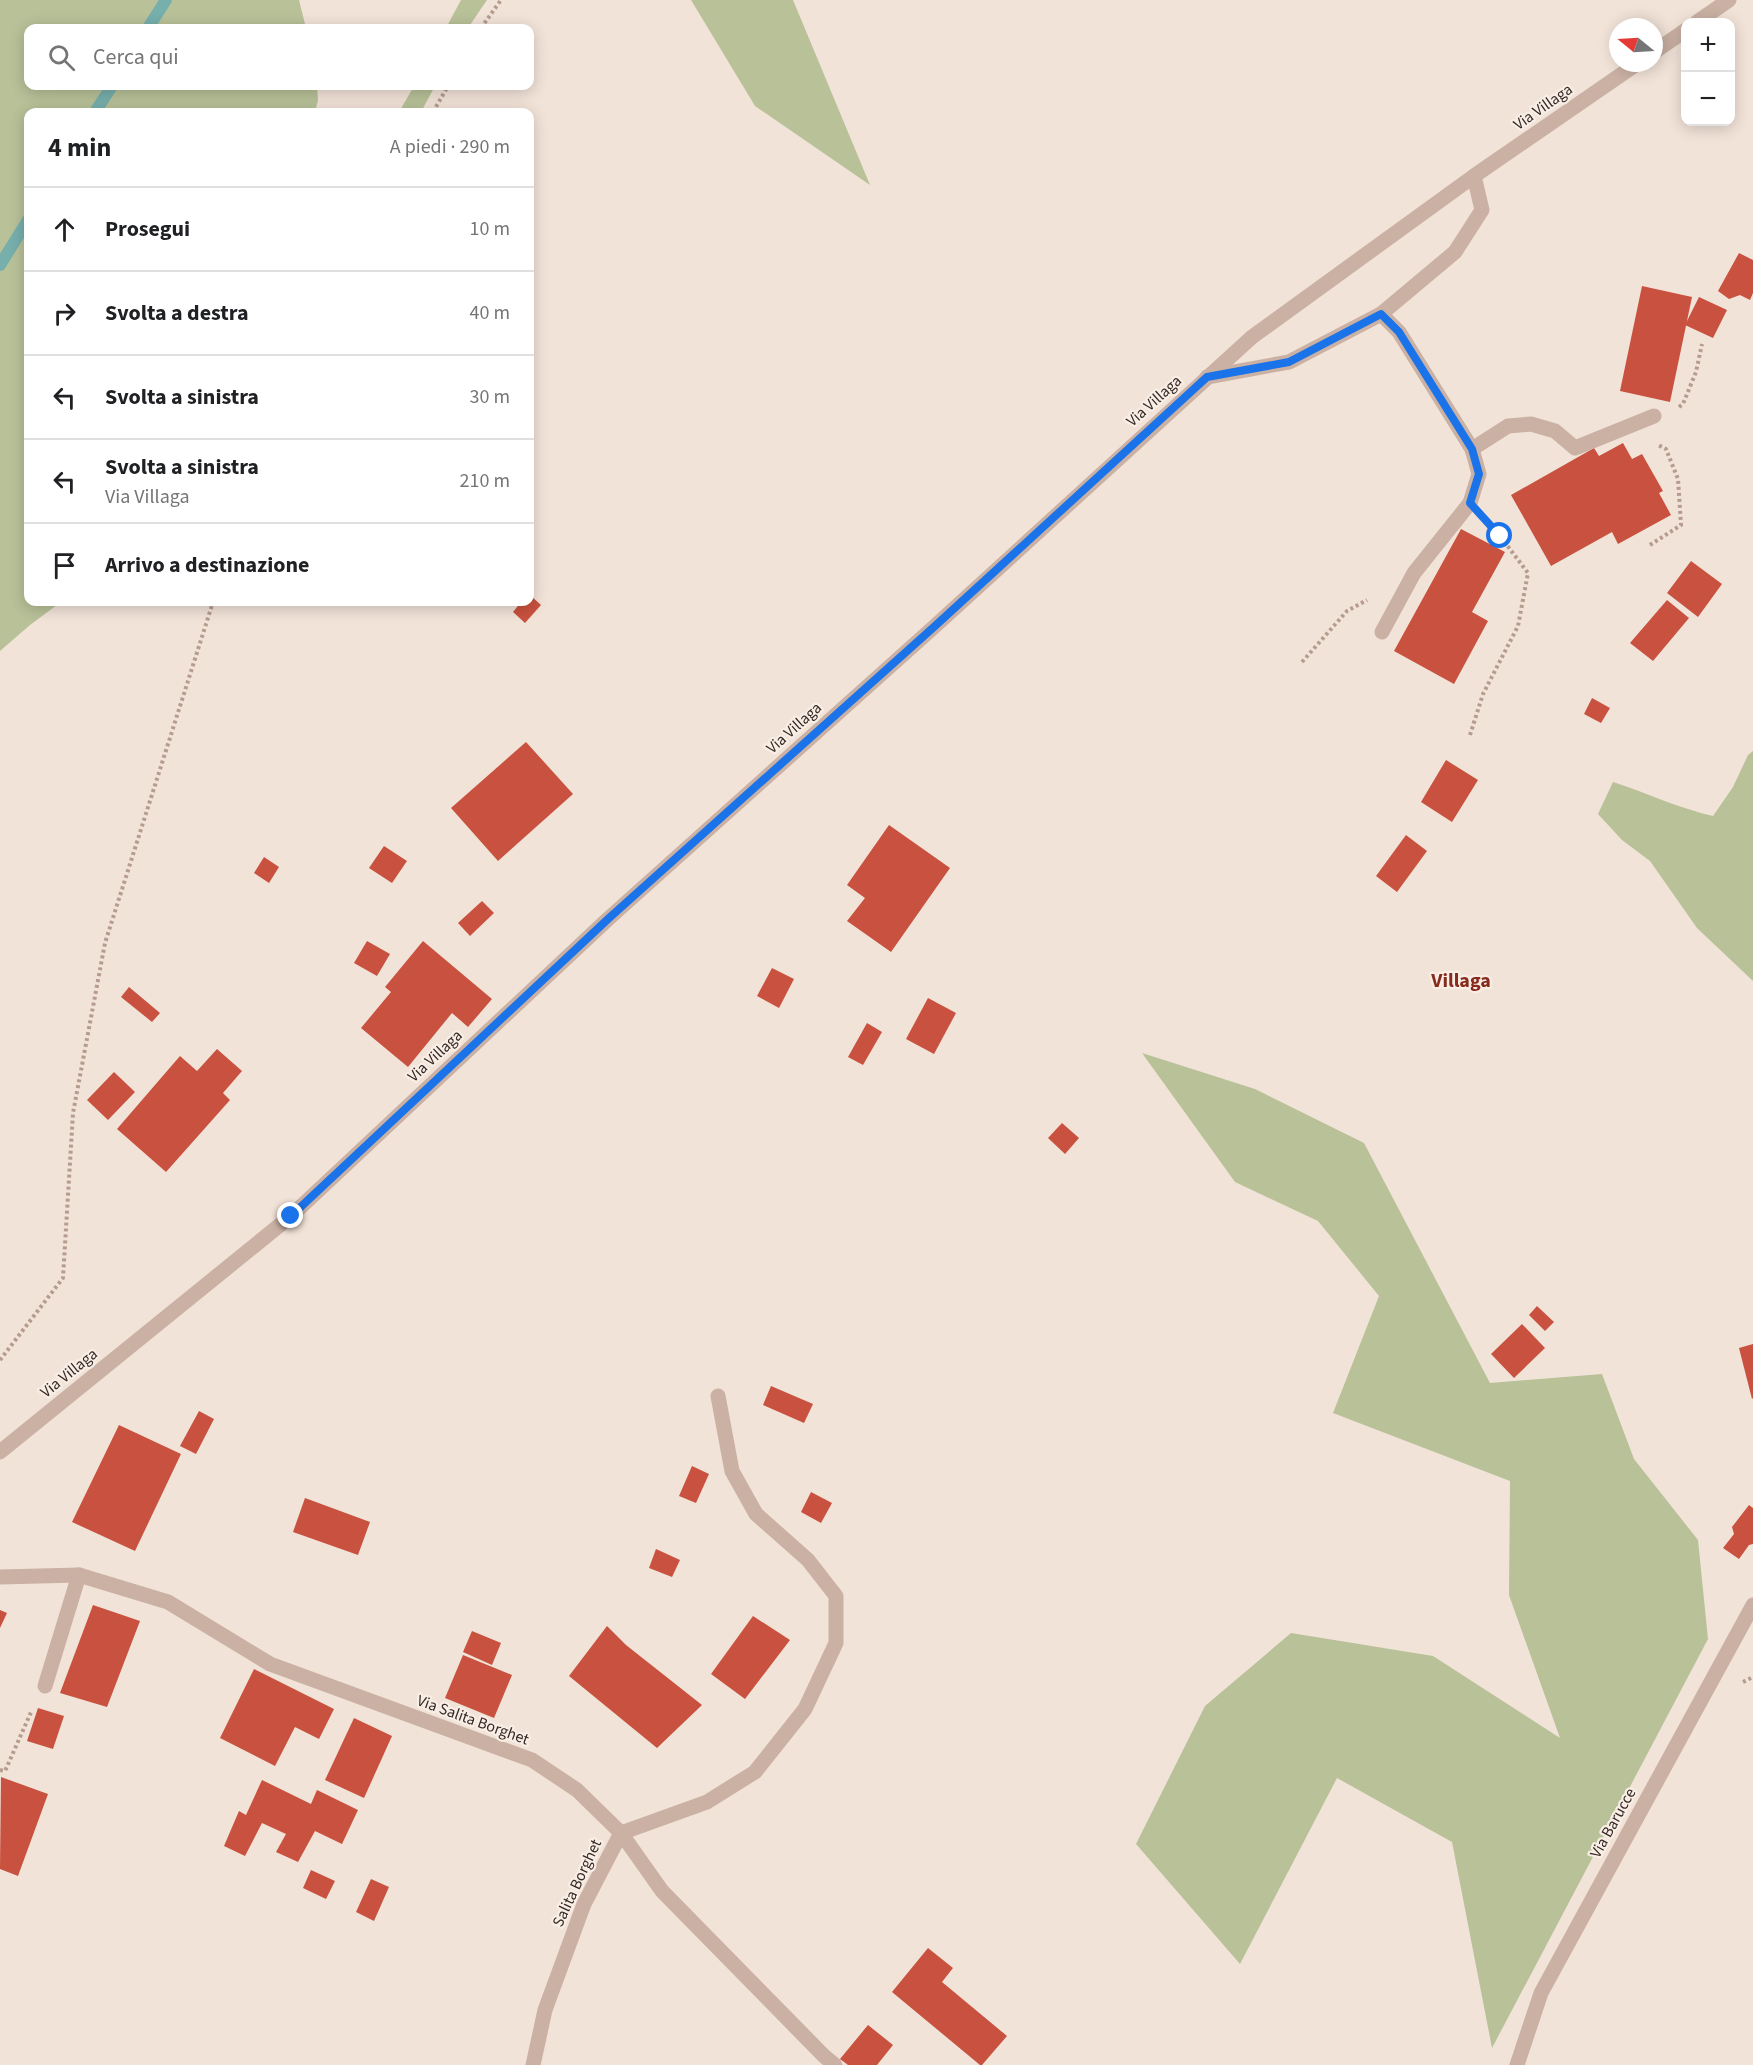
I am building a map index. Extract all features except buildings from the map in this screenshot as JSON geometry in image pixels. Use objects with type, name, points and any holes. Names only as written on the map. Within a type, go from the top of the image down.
[{"type":"street","points":[[1703,18],[1729,0]]},
{"type":"street","points":[[1663,46],[1681,33]]},
{"type":"street","name":"Via Villaga","points":[[0,1452],[291,1216],[608,919],[935,626],[1252,337],[1474,176],[1625,72]]},
{"type":"street","points":[[1207,377],[1289,362],[1381,314],[1455,252],[1482,210],[1474,176]]},
{"type":"street","points":[[1381,314],[1399,332],[1472,449],[1479,474],[1470,503],[1414,573],[1382,632]]},
{"type":"street","points":[[1472,449],[1508,426],[1531,424],[1555,431],[1575,448],[1654,416]]},
{"type":"street","name":"Salita Borghet","points":[[533,2065],[545,2010],[584,1904],[621,1833],[707,1802],[755,1772],[805,1709],[836,1643],[836,1596],[808,1560],[756,1514],[732,1471],[718,1396]]},
{"type":"street","points":[[45,1686],[79,1575]]},
{"type":"street","name":"Via Salita Borghet","points":[[0,1577],[79,1575],[168,1602],[270,1664],[532,1760],[578,1790],[621,1833],[662,1891],[835,2065]]},
{"type":"street","name":"Via Barucce","points":[[1517,2065],[1541,1993],[1753,1605]]},
{"type":"path","points":[[484,24],[501,0]]},
{"type":"path","points":[[436,108],[446,90]]},
{"type":"path","points":[[1654,416],[1674,412],[1683,404],[1696,372],[1702,344]]},
{"type":"path","points":[[1622,429],[1666,449],[1678,479],[1681,525],[1650,544]]},
{"type":"path","points":[[1470,503],[1500,536],[1528,573],[1518,626],[1483,694],[1470,735]]},
{"type":"path","points":[[1302,662],[1347,612],[1414,573]]},
{"type":"path","points":[[0,1360],[63,1278],[73,1113],[105,943],[212,606]]},
{"type":"path","points":[[0,1770],[4,1771],[45,1686]]},
{"type":"green space","points":[[0,0],[299,0],[305,24],[24,24],[24,90],[317,90],[318,100],[316,108],[24,108],[24,606],[56,606],[0,651]]},
{"type":"green space","points":[[461,0],[487,0],[471,24],[448,24]]},
{"type":"green space","points":[[691,0],[793,0],[870,185],[755,106]]},
{"type":"green space","points":[[412,90],[433,90],[423,108],[401,108]]},
{"type":"green space","points":[[1753,751],[1753,981],[1697,928],[1650,861],[1622,840],[1598,814],[1613,782],[1713,816],[1733,787],[1748,755]]},
{"type":"green space","points":[[1142,1053],[1255,1089],[1364,1143],[1490,1383],[1602,1374],[1634,1459],[1698,1540],[1708,1639],[1492,2048],[1452,1842],[1337,1778],[1240,1964],[1136,1844],[1205,1706],[1291,1633],[1433,1656],[1560,1738],[1509,1595],[1510,1481],[1333,1413],[1379,1296],[1318,1221],[1235,1182]]},
{"type":"waterway","points":[[151,24],[166,0]]},
{"type":"waterway","points":[[98,108],[109,90]]},
{"type":"waterway","points":[[0,265],[24,226]]},
{"type":"district","name":"Villaga","points":[[1461,981]]},
{"type":"route","points":[[291,1216],[608,919],[935,626],[1207,377],[1289,362],[1381,314],[1399,332],[1472,449],[1479,474],[1470,503],[1500,536]]}]
